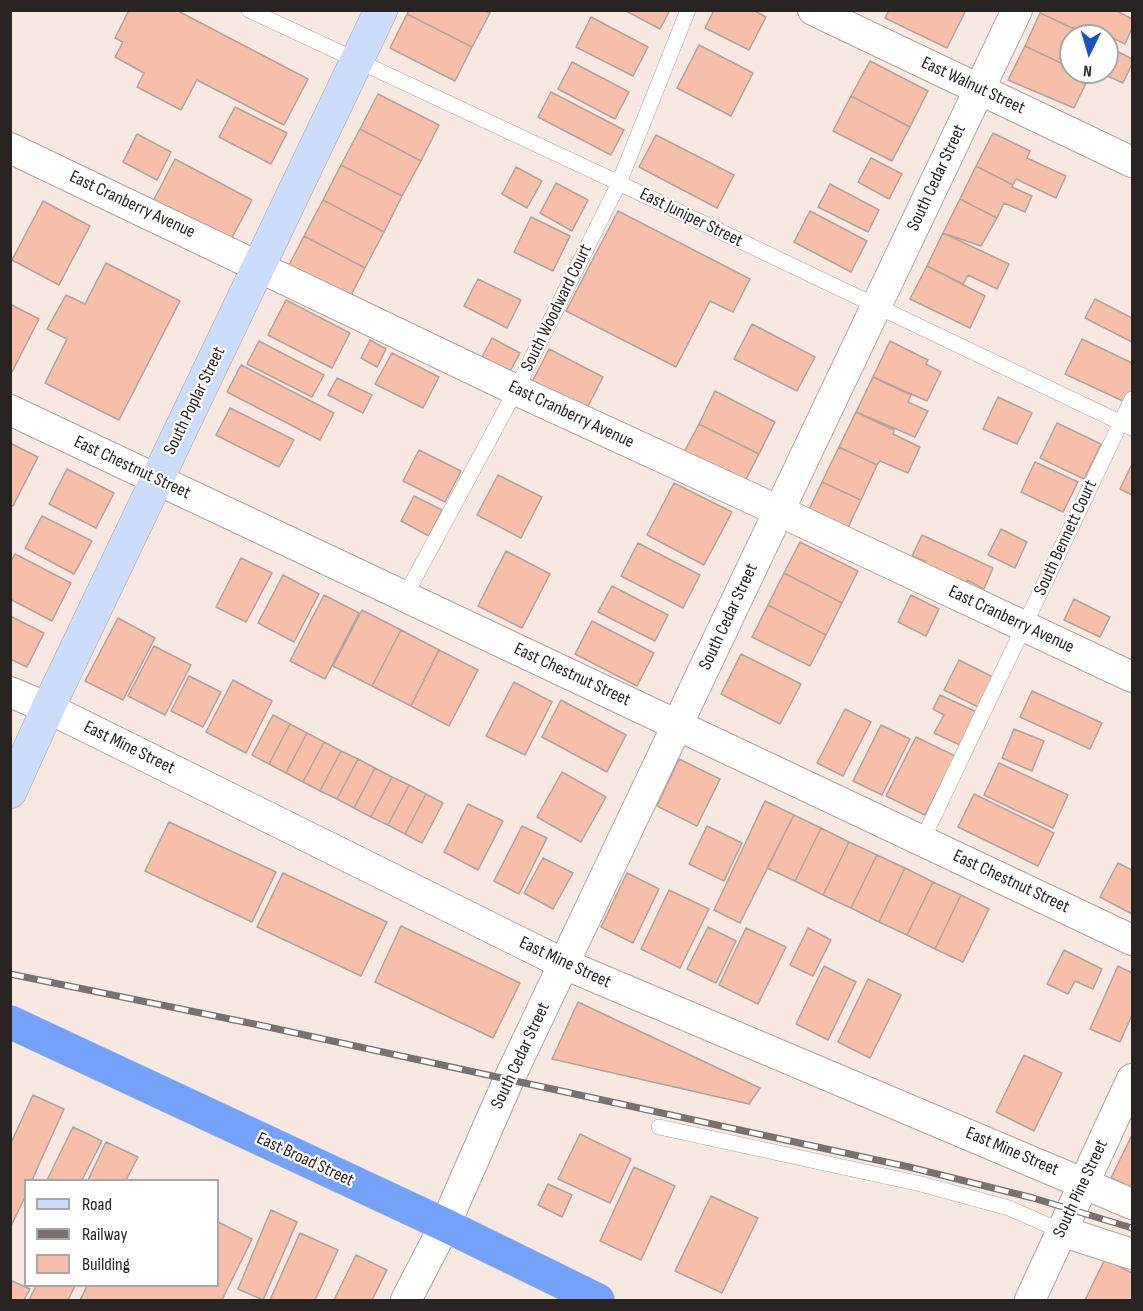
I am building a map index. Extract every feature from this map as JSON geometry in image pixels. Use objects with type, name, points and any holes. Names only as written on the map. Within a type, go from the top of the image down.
[{"type":"highway","name":"East Broad Street","points":[[10,1022],[444,1225],[598,1300]]},
{"type":"main road","name":"South Poplar Street","points":[[10,792],[381,10]]},
{"type":"street","name":"East Walnut Street","points":[[813,10],[1132,162]]},
{"type":"street","name":"South Cedar Street","points":[[406,1300],[444,1225],[564,964],[1017,10]]},
{"type":"street","name":"East Cranberry Avenue","points":[[10,148],[259,265],[516,390],[1132,677]]},
{"type":"street","name":"East Chestnut Street","points":[[10,410],[1132,940]]},
{"type":"street","name":"East Mine Street","points":[[10,692],[48,708],[564,964],[1132,1204]]},
{"type":"street","name":"South Pine Street","points":[[1030,1300],[1132,1079]]},
{"type":"street","points":[[1061,1231],[1132,1254]]},
{"type":"lane","name":"East Juniper Street","points":[[249,10],[1127,425]]},
{"type":"lane","name":"South Woodward Court","points":[[405,596],[516,390],[619,183],[688,10]]},
{"type":"lane","name":"South Bennett Court","points":[[922,841],[1024,627],[1127,425],[1132,399]]},
{"type":"lane","points":[[659,1127],[921,1184],[1009,1208],[1061,1231]]},
{"type":"building","points":[[129,10],[176,10],[308,79],[284,125],[197,80],[181,110],[137,87],[144,73],[115,57],[123,42],[115,38]]},
{"type":"building","points":[[409,10],[484,10],[490,13],[472,47],[407,14]]},
{"type":"building","points":[[624,10],[666,10],[669,12],[660,29]]},
{"type":"building","points":[[714,10],[753,10],[766,17],[749,50],[705,28]]},
{"type":"building","points":[[889,10],[963,10],[965,12],[947,48],[885,18]]},
{"type":"building","points":[[1041,10],[1115,10],[1132,19],[1132,28],[1125,44],[1119,41],[1119,24],[1064,24],[1040,13]]},
{"type":"building","points":[[1040,13],[1064,24],[1059,24],[1059,62],[1025,46]]},
{"type":"building","points":[[407,14],[472,47],[455,81],[390,48]]},
{"type":"building","points":[[591,17],[648,47],[633,76],[576,47]]},
{"type":"building","points":[[699,45],[753,73],[731,116],[677,88]]},
{"type":"building","points":[[1025,46],[1059,62],[1059,84],[1086,84],[1074,108],[1008,80]]},
{"type":"building","points":[[1119,52],[1132,59],[1123,83],[1119,81]]},
{"type":"building","points":[[870,61],[928,91],[910,127],[851,96]]},
{"type":"building","points":[[572,62],[629,92],[615,119],[558,89]]},
{"type":"building","points":[[551,92],[624,130],[611,155],[538,117]]},
{"type":"building","points":[[378,94],[439,125],[421,161],[360,129]]},
{"type":"building","points":[[851,96],[910,127],[892,161],[833,131]]},
{"type":"building","points":[[235,107],[287,133],[271,164],[219,137]]},
{"type":"building","points":[[360,129],[421,161],[402,196],[341,165]]},
{"type":"building","points":[[993,133],[1030,151],[1027,158],[1066,176],[1056,198],[1016,179],[1013,185],[976,166]]},
{"type":"building","points":[[137,134],[171,152],[157,180],[123,162]]},
{"type":"building","points":[[656,135],[734,175],[717,208],[639,167]]},
{"type":"building","points":[[871,158],[902,174],[889,199],[858,182]]},
{"type":"building","points":[[175,159],[252,200],[227,247],[150,207]]},
{"type":"building","points":[[341,165],[402,196],[384,232],[323,200]]},
{"type":"building","points":[[976,166],[1032,196],[1025,212],[1004,203],[997,218],[960,199]]},
{"type":"building","points":[[516,167],[542,181],[527,208],[502,194]]},
{"type":"building","points":[[556,183],[588,200],[572,231],[540,213]]},
{"type":"building","points":[[830,184],[879,210],[868,232],[818,207]]},
{"type":"building","points":[[960,199],[997,218],[981,246],[943,233]]},
{"type":"building","points":[[323,200],[384,232],[365,268],[304,236]]},
{"type":"building","points":[[43,201],[90,226],[59,285],[12,260]]},
{"type":"building","points":[[618,211],[750,279],[733,312],[710,301],[676,367],[566,311]]},
{"type":"building","points":[[810,211],[867,241],[851,272],[794,242]]},
{"type":"building","points":[[531,217],[570,236],[553,271],[514,252]]},
{"type":"building","points":[[943,233],[1009,264],[997,289],[968,275],[963,284],[927,266]]},
{"type":"building","points":[[304,236],[365,268],[347,303],[286,271]]},
{"type":"building","points":[[106,263],[180,301],[119,420],[45,383],[67,339],[47,329],[66,295],[85,304]]},
{"type":"building","points":[[927,266],[985,296],[970,328],[910,299]]},
{"type":"building","points":[[478,279],[521,300],[507,328],[464,306]]},
{"type":"building","points":[[1095,299],[1132,318],[1132,342],[1085,318]]},
{"type":"building","points":[[286,300],[350,333],[332,368],[268,335]]},
{"type":"building","points":[[10,304],[39,319],[11,374],[10,373]]},
{"type":"building","points":[[752,324],[815,357],[797,391],[734,359]]},
{"type":"building","points":[[492,338],[520,353],[508,375],[480,361]]},
{"type":"building","points":[[1082,339],[1132,363],[1132,391],[1127,403],[1065,374]]},
{"type":"building","points":[[370,340],[386,349],[377,367],[361,358]]},
{"type":"building","points":[[259,341],[324,375],[312,397],[247,364]]},
{"type":"building","points":[[890,341],[928,360],[926,364],[941,372],[927,401],[873,377]]},
{"type":"building","points":[[549,349],[603,377],[585,412],[531,384]]},
{"type":"building","points":[[392,353],[439,377],[423,408],[375,384]]},
{"type":"building","points":[[241,365],[334,413],[320,440],[227,392]]},
{"type":"building","points":[[873,377],[911,395],[908,402],[928,411],[915,437],[856,412]]},
{"type":"building","points":[[337,378],[372,395],[363,413],[328,395]]},
{"type":"building","points":[[715,391],[775,422],[759,454],[699,424]]},
{"type":"building","points":[[998,397],[1032,413],[1017,444],[983,429]]},
{"type":"building","points":[[230,408],[294,440],[279,467],[216,435]]},
{"type":"building","points":[[856,412],[894,430],[893,434],[920,447],[908,473],[880,461],[877,465],[839,447]]},
{"type":"building","points":[[1057,423],[1101,444],[1084,479],[1040,458]]},
{"type":"building","points":[[699,424],[759,454],[742,487],[682,456]]},
{"type":"building","points":[[10,443],[38,457],[13,506],[10,505]]},
{"type":"building","points":[[839,447],[877,465],[861,500],[822,482]]},
{"type":"building","points":[[419,450],[461,471],[445,502],[403,481]]},
{"type":"building","points":[[1035,462],[1078,482],[1063,512],[1021,492]]},
{"type":"building","points":[[1132,464],[1132,495],[1120,489]]},
{"type":"building","points":[[67,469],[114,493],[96,528],[49,504]]},
{"type":"building","points":[[498,475],[542,497],[521,538],[477,515]]},
{"type":"building","points":[[822,482],[861,500],[844,536],[805,518]]},
{"type":"building","points":[[674,483],[732,512],[704,565],[647,535]]},
{"type":"building","points":[[414,496],[442,510],[429,536],[401,521]]},
{"type":"building","points":[[42,516],[92,541],[74,574],[25,548]]},
{"type":"building","points":[[1001,529],[1027,542],[1015,568],[988,555]]},
{"type":"building","points":[[922,535],[993,568],[984,589],[967,580],[961,592],[919,572],[925,561],[912,556]]},
{"type":"building","points":[[800,542],[858,571],[842,603],[784,573]]},
{"type":"building","points":[[638,543],[700,575],[683,608],[621,576]]},
{"type":"building","points":[[506,551],[550,574],[522,628],[478,606]]},
{"type":"building","points":[[15,554],[71,583],[52,621],[10,599],[10,563]]},
{"type":"building","points":[[241,558],[272,573],[246,622],[216,607]]},
{"type":"building","points":[[784,573],[842,603],[826,635],[768,605]]},
{"type":"building","points":[[283,575],[319,594],[294,642],[258,623]]},
{"type":"building","points":[[612,586],[668,615],[655,641],[598,612]]},
{"type":"building","points":[[324,595],[359,613],[325,679],[290,661]]},
{"type":"building","points":[[911,595],[939,609],[926,636],[898,622]]},
{"type":"building","points":[[1074,599],[1110,617],[1100,637],[1064,620]]},
{"type":"building","points":[[768,605],[826,635],[810,666],[752,637]]},
{"type":"building","points":[[362,610],[401,630],[372,686],[333,666]]},
{"type":"building","points":[[10,616],[44,633],[27,667],[10,659]]},
{"type":"building","points":[[118,618],[155,638],[123,700],[85,681]]},
{"type":"building","points":[[592,621],[654,653],[637,686],[575,654]]},
{"type":"building","points":[[401,630],[439,650],[411,706],[372,686]]},
{"type":"building","points":[[154,646],[191,665],[165,715],[128,696]]},
{"type":"building","points":[[439,650],[478,670],[449,726],[411,706]]},
{"type":"building","points":[[741,654],[801,684],[780,724],[721,694]]},
{"type":"building","points":[[959,660],[993,677],[978,707],[944,690]]},
{"type":"building","points":[[189,676],[221,692],[203,727],[171,711]]},
{"type":"building","points":[[233,680],[272,701],[246,753],[206,732]]},
{"type":"building","points":[[514,682],[552,702],[525,755],[486,736]]},
{"type":"building","points":[[1032,691],[1102,723],[1090,749],[1020,717]]},
{"type":"building","points":[[940,695],[977,712],[960,745],[934,733],[944,715],[933,709]]},
{"type":"building","points":[[561,700],[626,735],[607,772],[542,737]]},
{"type":"building","points":[[845,709],[871,722],[843,776],[817,763]]},
{"type":"building","points":[[273,715],[290,724],[269,764],[252,755]]},
{"type":"building","points":[[290,724],[307,733],[286,773],[269,764]]},
{"type":"building","points":[[881,725],[910,739],[882,795],[853,781]]},
{"type":"building","points":[[1014,729],[1044,741],[1032,771],[1002,758]]},
{"type":"building","points":[[307,733],[324,742],[303,782],[286,773]]},
{"type":"building","points":[[916,737],[955,756],[925,815],[886,796]]},
{"type":"building","points":[[324,742],[341,751],[320,791],[303,782]]},
{"type":"building","points":[[341,751],[358,759],[337,799],[320,791]]},
{"type":"building","points":[[358,759],[375,768],[354,808],[337,799]]},
{"type":"building","points":[[679,759],[720,779],[697,826],[657,806]]},
{"type":"building","points":[[999,763],[1068,795],[1053,828],[984,795]]},
{"type":"building","points":[[375,768],[392,777],[371,817],[354,808]]},
{"type":"building","points":[[562,772],[606,797],[581,842],[537,817]]},
{"type":"building","points":[[392,777],[409,785],[388,825],[371,817]]},
{"type":"building","points":[[409,785],[426,794],[405,834],[388,825]]},
{"type":"building","points":[[426,794],[443,803],[422,843],[405,834]]},
{"type":"building","points":[[974,794],[1054,833],[1038,866],[958,827]]},
{"type":"building","points":[[765,801],[794,815],[740,923],[714,910]]},
{"type":"building","points":[[468,804],[503,821],[478,870],[444,852]]},
{"type":"building","points":[[794,815],[821,828],[795,881],[767,868]]},
{"type":"building","points":[[169,822],[276,872],[252,922],[145,871]]},
{"type":"building","points":[[522,826],[547,838],[519,894],[494,881]]},
{"type":"building","points":[[707,826],[742,843],[724,881],[689,864]]},
{"type":"building","points":[[821,828],[849,842],[823,895],[795,881]]},
{"type":"building","points":[[849,842],[877,855],[851,908],[823,895]]},
{"type":"building","points":[[877,855],[905,868],[879,922],[851,908]]},
{"type":"building","points":[[543,858],[573,873],[553,909],[524,893]]},
{"type":"building","points":[[1118,863],[1132,870],[1132,914],[1100,897]]},
{"type":"building","points":[[905,868],[933,882],[907,935],[879,922]]},
{"type":"building","points":[[283,873],[387,922],[361,976],[257,927]]},
{"type":"building","points":[[627,873],[659,889],[633,943],[601,927]]},
{"type":"building","points":[[933,882],[961,895],[935,949],[907,935]]},
{"type":"building","points":[[669,890],[709,909],[680,968],[641,949]]},
{"type":"building","points":[[961,895],[989,909],[963,962],[935,949]]},
{"type":"building","points":[[401,926],[520,983],[493,1038],[375,982]]},
{"type":"building","points":[[708,927],[736,941],[716,983],[687,969]]},
{"type":"building","points":[[746,928],[786,947],[758,1004],[719,985]]},
{"type":"building","points":[[808,928],[831,940],[813,976],[790,965]]},
{"type":"building","points":[[1064,950],[1102,969],[1093,989],[1075,981],[1068,994],[1047,984]]},
{"type":"building","points":[[824,966],[856,982],[828,1040],[796,1024]]},
{"type":"building","points":[[1118,966],[1132,973],[1132,1015],[1120,1042],[1090,1029]]},
{"type":"building","points":[[868,979],[901,995],[870,1058],[838,1042]]},
{"type":"building","points":[[578,1002],[760,1088],[749,1104],[552,1059]]},
{"type":"building","points":[[1024,1055],[1062,1073],[1034,1131],[996,1112]]},
{"type":"building","points":[[33,1095],[64,1109],[32,1179],[24,1179],[24,1199],[10,1228],[10,1145]]},
{"type":"building","points":[[73,1127],[102,1141],[83,1179],[47,1179]]},
{"type":"building","points":[[580,1134],[631,1159],[610,1203],[558,1179]]},
{"type":"building","points":[[1132,1135],[1132,1188],[1111,1178]]},
{"type":"building","points":[[106,1142],[138,1157],[127,1179],[88,1179]]},
{"type":"building","points":[[634,1167],[675,1186],[641,1260],[600,1241]]},
{"type":"building","points":[[548,1184],[572,1195],[562,1217],[538,1205]]},
{"type":"building","points":[[711,1196],[758,1218],[722,1293],[675,1271]]},
{"type":"building","points":[[271,1210],[297,1222],[263,1300],[238,1289]]},
{"type":"building","points":[[219,1222],[252,1239],[222,1300],[80,1300],[86,1287],[219,1287]]},
{"type":"building","points":[[300,1233],[338,1250],[315,1300],[270,1300]]},
{"type":"building","points":[[356,1255],[387,1270],[372,1300],[334,1300]]},
{"type":"building","points":[[1105,1259],[1132,1273],[1132,1300],[1085,1300]]},
{"type":"building","points":[[10,1280],[30,1289],[24,1300],[10,1300]]},
{"type":"building","points":[[36,1287],[74,1287],[68,1300],[29,1300]]},
{"type":"railway","points":[[10,974],[259,1025],[909,1167],[1033,1198],[1132,1228]]}]
